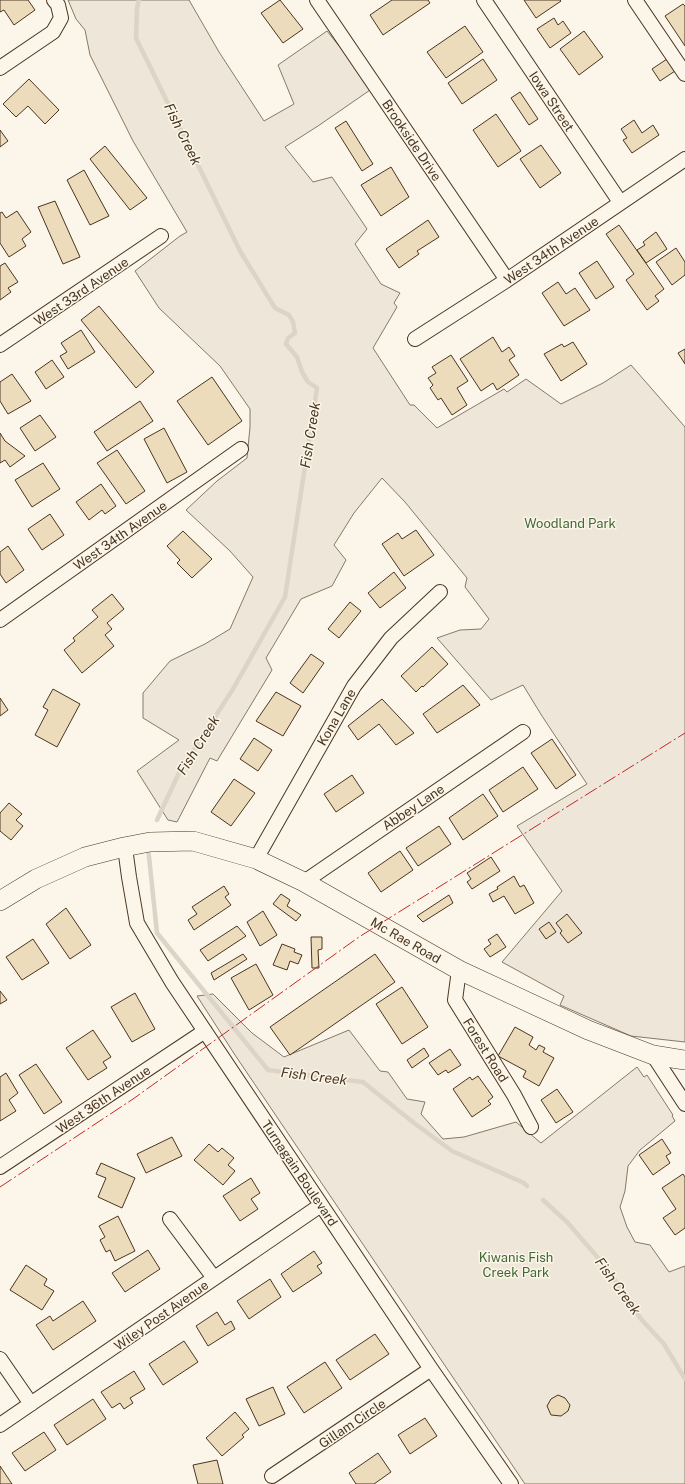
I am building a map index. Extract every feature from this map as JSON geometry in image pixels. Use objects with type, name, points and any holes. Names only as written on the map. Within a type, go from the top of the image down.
[{"type":"street","points":[[0,68],[53,32],[61,18],[58,5],[54,0]]},
{"type":"street","name":"Brookside Drive","points":[[317,0],[507,280]]},
{"type":"street","name":"Iowa Street","points":[[484,0],[620,202]]},
{"type":"street","points":[[635,0],[685,74]]},
{"type":"street","name":"West 34th Avenue","points":[[415,339],[507,280],[685,158]]},
{"type":"street","name":"West 33rd Avenue","points":[[0,345],[161,236]]},
{"type":"street","name":"West 34th Avenue","points":[[0,620],[241,449]]},
{"type":"street","name":"Kona Lane","points":[[256,859],[354,686],[390,638],[440,592]]},
{"type":"street","name":"Abbey Lane","points":[[304,882],[523,732]]},
{"type":"street","name":"Mc Rae Road","points":[[0,901],[36,879],[85,857],[150,842],[193,841],[256,859],[304,882],[459,970],[588,1030],[652,1055],[685,1060]]},
{"type":"street","name":"Turnagain Boulevard","points":[[124,847],[137,924],[172,982],[431,1369],[511,1484]]},
{"type":"street","name":"Forest Road","points":[[459,970],[456,1000],[514,1095],[531,1127]]},
{"type":"street","name":"West 36th Avenue","points":[[0,1167],[205,1031]]},
{"type":"street","points":[[652,1055],[685,1104]]},
{"type":"street","name":"Wiley Post Avenue","points":[[0,1426],[322,1205]]},
{"type":"street","points":[[170,1219],[214,1278]]},
{"type":"street","points":[[0,1358],[31,1404]]},
{"type":"street","name":"Gillam Circle","points":[[272,1476],[431,1369]]},
{"type":"green space","name":"Woodland Park","points":[[68,0],[189,0],[219,52],[264,121],[294,104],[278,65],[327,31],[373,88],[285,147],[313,182],[332,177],[367,229],[355,244],[381,284],[400,293],[394,303],[397,307],[373,348],[410,405],[414,405],[437,428],[504,389],[507,392],[526,379],[561,404],[603,383],[631,365],[685,427],[685,1042],[631,1036],[560,1005],[564,996],[502,962],[562,891],[517,826],[587,784],[523,685],[491,700],[437,638],[460,630],[481,629],[489,619],[465,587],[467,578],[405,502],[382,478],[354,513],[334,545],[346,560],[332,586],[301,599],[266,658],[272,670],[217,761],[210,758],[177,822],[168,820],[137,771],[179,740],[143,718],[143,693],[170,661],[205,644],[230,629],[253,577],[230,551],[186,510],[217,481],[247,458],[250,409],[220,366],[159,308],[135,271],[187,232],[133,141],[90,55],[85,30],[76,19]]},
{"type":"green space","name":"Kiwanis Fish Creek Park","points":[[213,994],[252,1033],[284,1057],[349,1030],[380,1071],[388,1072],[407,1099],[425,1102],[421,1114],[443,1139],[464,1137],[516,1122],[541,1143],[637,1067],[644,1077],[647,1075],[673,1115],[672,1116],[675,1121],[640,1150],[628,1166],[625,1191],[620,1207],[627,1227],[635,1242],[650,1245],[669,1272],[685,1266],[685,1484],[525,1484],[235,1055],[197,996]]},
{"type":"building","points":[[0,0],[28,0],[35,10],[14,25],[4,10],[0,12]]},
{"type":"building","points":[[280,0],[303,29],[283,43],[261,13]]},
{"type":"building","points":[[392,0],[428,0],[430,3],[383,35],[370,15]]},
{"type":"building","points":[[524,0],[560,0],[561,1],[536,18]]},
{"type":"building","points":[[683,4],[685,6],[685,46],[665,16]]},
{"type":"building","points":[[554,18],[558,25],[563,21],[571,33],[550,48],[537,29]]},
{"type":"building","points":[[465,26],[483,52],[446,78],[427,52]]},
{"type":"building","points":[[584,31],[603,57],[579,75],[560,49]]},
{"type":"building","points":[[483,59],[497,80],[462,104],[448,83]]},
{"type":"building","points":[[667,59],[675,71],[660,81],[652,69]]},
{"type":"building","points":[[29,79],[59,110],[45,124],[28,106],[16,117],[3,104]]},
{"type":"building","points":[[520,92],[538,119],[529,125],[511,98]]},
{"type":"building","points":[[496,114],[521,151],[498,167],[473,130]]},
{"type":"building","points":[[634,120],[642,133],[653,125],[659,135],[632,153],[623,140],[627,138],[621,129]]},
{"type":"building","points":[[346,121],[373,164],[362,171],[335,128]]},
{"type":"building","points":[[0,130],[8,141],[0,147]]},
{"type":"building","points":[[541,145],[561,173],[540,188],[520,159]]},
{"type":"building","points":[[105,146],[147,198],[130,210],[90,159]]},
{"type":"building","points":[[391,167],[409,197],[381,216],[361,185]]},
{"type":"building","points":[[84,170],[109,216],[90,225],[67,180]]},
{"type":"building","points":[[55,201],[80,257],[63,264],[38,207]]},
{"type":"building","points":[[17,211],[31,232],[22,239],[26,246],[9,257],[0,243],[0,213],[2,212],[6,218]]},
{"type":"building","points":[[428,220],[439,237],[417,251],[419,254],[399,268],[386,249]]},
{"type":"building","points":[[619,225],[664,289],[655,296],[659,301],[647,310],[626,280],[634,274],[606,234]]},
{"type":"building","points":[[656,232],[667,249],[646,263],[637,250],[645,245],[643,242]]},
{"type":"building","points":[[676,248],[685,262],[685,275],[672,285],[656,262]]},
{"type":"building","points":[[597,261],[614,287],[596,299],[579,273]]},
{"type":"building","points":[[5,263],[18,282],[8,288],[11,292],[0,300],[0,266]]},
{"type":"building","points":[[558,282],[566,294],[575,288],[590,310],[564,326],[542,293]]},
{"type":"building","points":[[99,306],[154,372],[136,388],[81,320]]},
{"type":"building","points":[[81,330],[95,352],[68,369],[60,356],[67,352],[61,343]]},
{"type":"building","points":[[493,337],[502,352],[509,347],[515,356],[509,360],[519,375],[497,390],[493,383],[481,391],[460,359]]},
{"type":"building","points":[[573,342],[587,364],[561,381],[544,354],[562,344],[564,347]]},
{"type":"building","points":[[685,349],[685,364],[678,353]]},
{"type":"building","points":[[451,355],[468,381],[457,388],[467,405],[452,415],[441,398],[438,400],[430,388],[433,385],[428,378],[436,373],[432,367]]},
{"type":"building","points":[[52,360],[64,377],[46,389],[35,372]]},
{"type":"building","points":[[12,374],[31,401],[8,414],[0,401],[0,382]]},
{"type":"building","points":[[212,377],[242,421],[208,445],[177,401]]},
{"type":"building","points":[[140,401],[153,421],[107,451],[94,432]]},
{"type":"building","points":[[40,415],[56,437],[35,451],[20,428]]},
{"type":"building","points":[[164,428],[187,472],[167,483],[144,439]]},
{"type":"building","points":[[0,433],[5,441],[25,456],[10,467],[5,460],[0,463]]},
{"type":"building","points":[[117,450],[145,491],[126,504],[97,463]]},
{"type":"building","points":[[43,463],[60,489],[32,507],[15,480]]},
{"type":"building","points":[[101,484],[116,506],[105,514],[102,510],[89,520],[76,502]]},
{"type":"building","points":[[50,514],[64,535],[42,550],[28,529]]},
{"type":"building","points":[[416,530],[434,555],[404,576],[382,544],[398,533],[402,539]]},
{"type":"building","points":[[183,531],[212,559],[192,578],[177,563],[180,560],[167,546]]},
{"type":"building","points":[[8,546],[24,570],[6,583],[0,574],[0,552]]},
{"type":"building","points":[[394,572],[406,588],[380,608],[368,593]]},
{"type":"building","points":[[112,594],[124,609],[107,623],[112,629],[105,635],[114,646],[82,673],[64,650],[75,641],[73,638],[98,617],[92,610]]},
{"type":"building","points":[[350,602],[361,611],[339,638],[328,629]]},
{"type":"building","points":[[432,647],[448,664],[416,692],[401,676]]},
{"type":"building","points":[[311,654],[324,663],[303,693],[290,683]]},
{"type":"building","points":[[463,685],[480,705],[437,733],[423,714]]},
{"type":"building","points":[[53,689],[80,704],[57,747],[35,735],[48,710],[43,707]]},
{"type":"building","points":[[276,692],[301,706],[283,736],[256,721]]},
{"type":"building","points":[[0,698],[8,710],[0,716]]},
{"type":"building","points":[[382,699],[414,733],[396,745],[379,724],[358,740],[348,726]]},
{"type":"building","points":[[254,738],[272,750],[258,771],[240,759]]},
{"type":"building","points":[[552,739],[576,775],[556,789],[531,753]]},
{"type":"building","points":[[523,767],[538,789],[503,812],[489,790]]},
{"type":"building","points":[[352,775],[364,793],[336,812],[324,794]]},
{"type":"building","points":[[234,779],[255,793],[231,826],[211,812]]},
{"type":"building","points":[[483,794],[498,816],[463,840],[449,818]]},
{"type":"building","points":[[9,803],[22,814],[16,820],[23,826],[11,840],[0,831],[0,813]]},
{"type":"building","points":[[439,826],[451,844],[418,866],[406,848]]},
{"type":"building","points":[[400,851],[413,870],[381,892],[368,873]]},
{"type":"building","points":[[491,857],[500,871],[472,889],[467,882],[471,879],[467,873]]},
{"type":"building","points":[[514,876],[520,887],[524,885],[534,903],[515,914],[504,896],[493,902],[489,894],[498,889],[497,887]]},
{"type":"building","points":[[224,886],[229,894],[225,897],[231,905],[194,930],[188,920],[197,914],[192,907]]},
{"type":"building","points":[[281,894],[290,900],[287,906],[301,915],[296,921],[273,904]]},
{"type":"building","points":[[449,895],[453,903],[423,922],[417,916]]},
{"type":"building","points":[[66,908],[91,945],[70,959],[46,924]]},
{"type":"building","points":[[263,911],[277,935],[260,946],[247,922]]},
{"type":"building","points":[[567,914],[582,933],[568,943],[560,933],[562,931],[556,923]]},
{"type":"building","points":[[549,922],[556,932],[546,939],[539,929]]},
{"type":"building","points":[[237,926],[246,936],[208,961],[200,950]]},
{"type":"building","points":[[497,934],[506,947],[490,957],[484,949],[491,944],[488,940]]},
{"type":"building","points":[[311,937],[322,937],[322,949],[318,950],[319,968],[312,968]]},
{"type":"building","points":[[33,939],[49,963],[22,980],[6,957]]},
{"type":"building","points":[[282,944],[295,949],[294,952],[302,955],[298,964],[290,961],[287,970],[273,965]]},
{"type":"building","points":[[243,954],[247,959],[214,980],[211,973]]},
{"type":"building","points":[[375,954],[395,982],[290,1055],[270,1027]]},
{"type":"building","points":[[256,964],[273,995],[249,1010],[231,978]]},
{"type":"building","points":[[402,987],[428,1027],[402,1044],[376,1004]]},
{"type":"building","points":[[0,991],[7,1000],[0,1004]]},
{"type":"building","points":[[135,993],[155,1029],[132,1042],[111,1007]]},
{"type":"building","points":[[515,1027],[533,1037],[529,1045],[536,1050],[539,1045],[545,1048],[543,1052],[554,1058],[539,1086],[523,1077],[526,1071],[498,1056]]},
{"type":"building","points":[[93,1030],[111,1057],[103,1062],[107,1068],[88,1080],[66,1048]]},
{"type":"building","points":[[424,1048],[429,1056],[412,1068],[407,1060]]},
{"type":"building","points":[[450,1049],[461,1065],[448,1073],[446,1070],[438,1075],[429,1063]]},
{"type":"building","points":[[36,1064],[62,1102],[44,1114],[19,1075]]},
{"type":"building","points":[[6,1073],[18,1093],[9,1100],[16,1111],[0,1121],[0,1077]]},
{"type":"building","points":[[478,1076],[493,1097],[488,1101],[491,1104],[472,1117],[453,1089],[470,1077],[472,1080]]},
{"type":"building","points":[[557,1089],[573,1112],[556,1123],[541,1100]]},
{"type":"building","points":[[172,1137],[182,1156],[146,1173],[137,1154]]},
{"type":"building","points":[[662,1139],[671,1153],[666,1156],[670,1163],[653,1175],[639,1155]]},
{"type":"building","points":[[209,1144],[218,1152],[222,1148],[234,1158],[228,1165],[235,1171],[223,1185],[194,1160]]},
{"type":"building","points":[[101,1163],[135,1178],[122,1208],[98,1197],[106,1178],[96,1174]]},
{"type":"building","points":[[683,1174],[685,1177],[685,1228],[675,1235],[663,1218],[676,1209],[662,1188]]},
{"type":"building","points":[[251,1178],[260,1193],[251,1199],[258,1209],[240,1221],[223,1196]]},
{"type":"building","points":[[118,1216],[135,1251],[115,1261],[110,1250],[106,1252],[100,1240],[105,1237],[99,1226]]},
{"type":"building","points":[[148,1250],[160,1269],[125,1292],[112,1273]]},
{"type":"building","points":[[314,1251],[322,1263],[317,1266],[322,1273],[293,1292],[281,1274]]},
{"type":"building","points":[[26,1265],[47,1279],[44,1285],[54,1291],[42,1310],[10,1290]]},
{"type":"building","points":[[270,1279],[281,1297],[249,1319],[237,1301]]},
{"type":"building","points":[[83,1301],[96,1321],[53,1350],[36,1325],[50,1316],[53,1321]]},
{"type":"building","points":[[217,1312],[225,1325],[231,1321],[235,1329],[208,1346],[196,1326]]},
{"type":"building","points":[[375,1334],[389,1354],[350,1380],[336,1360]]},
{"type":"building","points":[[184,1341],[198,1362],[163,1385],[149,1364]]},
{"type":"building","points":[[325,1362],[342,1388],[304,1413],[287,1387]]},
{"type":"building","points":[[134,1371],[145,1389],[130,1398],[133,1403],[124,1409],[120,1403],[112,1408],[101,1392]]},
{"type":"building","points":[[273,1387],[285,1414],[259,1426],[246,1399]]},
{"type":"building","points":[[558,1395],[565,1398],[570,1405],[568,1411],[561,1416],[551,1415],[547,1406],[551,1399]]},
{"type":"building","points":[[93,1399],[106,1419],[67,1445],[54,1425]]},
{"type":"building","points":[[235,1412],[249,1429],[242,1435],[244,1437],[222,1456],[206,1438]]},
{"type":"building","points":[[425,1418],[437,1436],[410,1454],[398,1435]]},
{"type":"building","points":[[44,1432],[56,1450],[25,1471],[12,1453]]},
{"type":"building","points":[[378,1453],[391,1472],[374,1484],[356,1484],[349,1473]]},
{"type":"building","points":[[217,1460],[223,1484],[198,1484],[193,1465]]},
{"type":"building","points":[[0,1466],[12,1484],[0,1484]]},
{"type":"waterway","name":"Fish Creek","points":[[139,0],[137,8],[136,38],[240,251],[275,308],[289,315],[293,322],[295,333],[288,338],[286,344],[297,357],[302,372],[308,382],[317,388],[285,597],[233,689],[179,773],[157,820]]},
{"type":"waterway","name":"Fish Creek","points":[[148,847],[157,933],[268,1070],[363,1082],[452,1151],[524,1183],[527,1186]]},
{"type":"waterway","name":"Fish Creek","points":[[543,1200],[567,1222],[606,1267],[641,1319],[664,1344],[685,1379]]},
{"type":"power","points":[[0,1187],[133,1099],[359,937],[685,733]]}]
